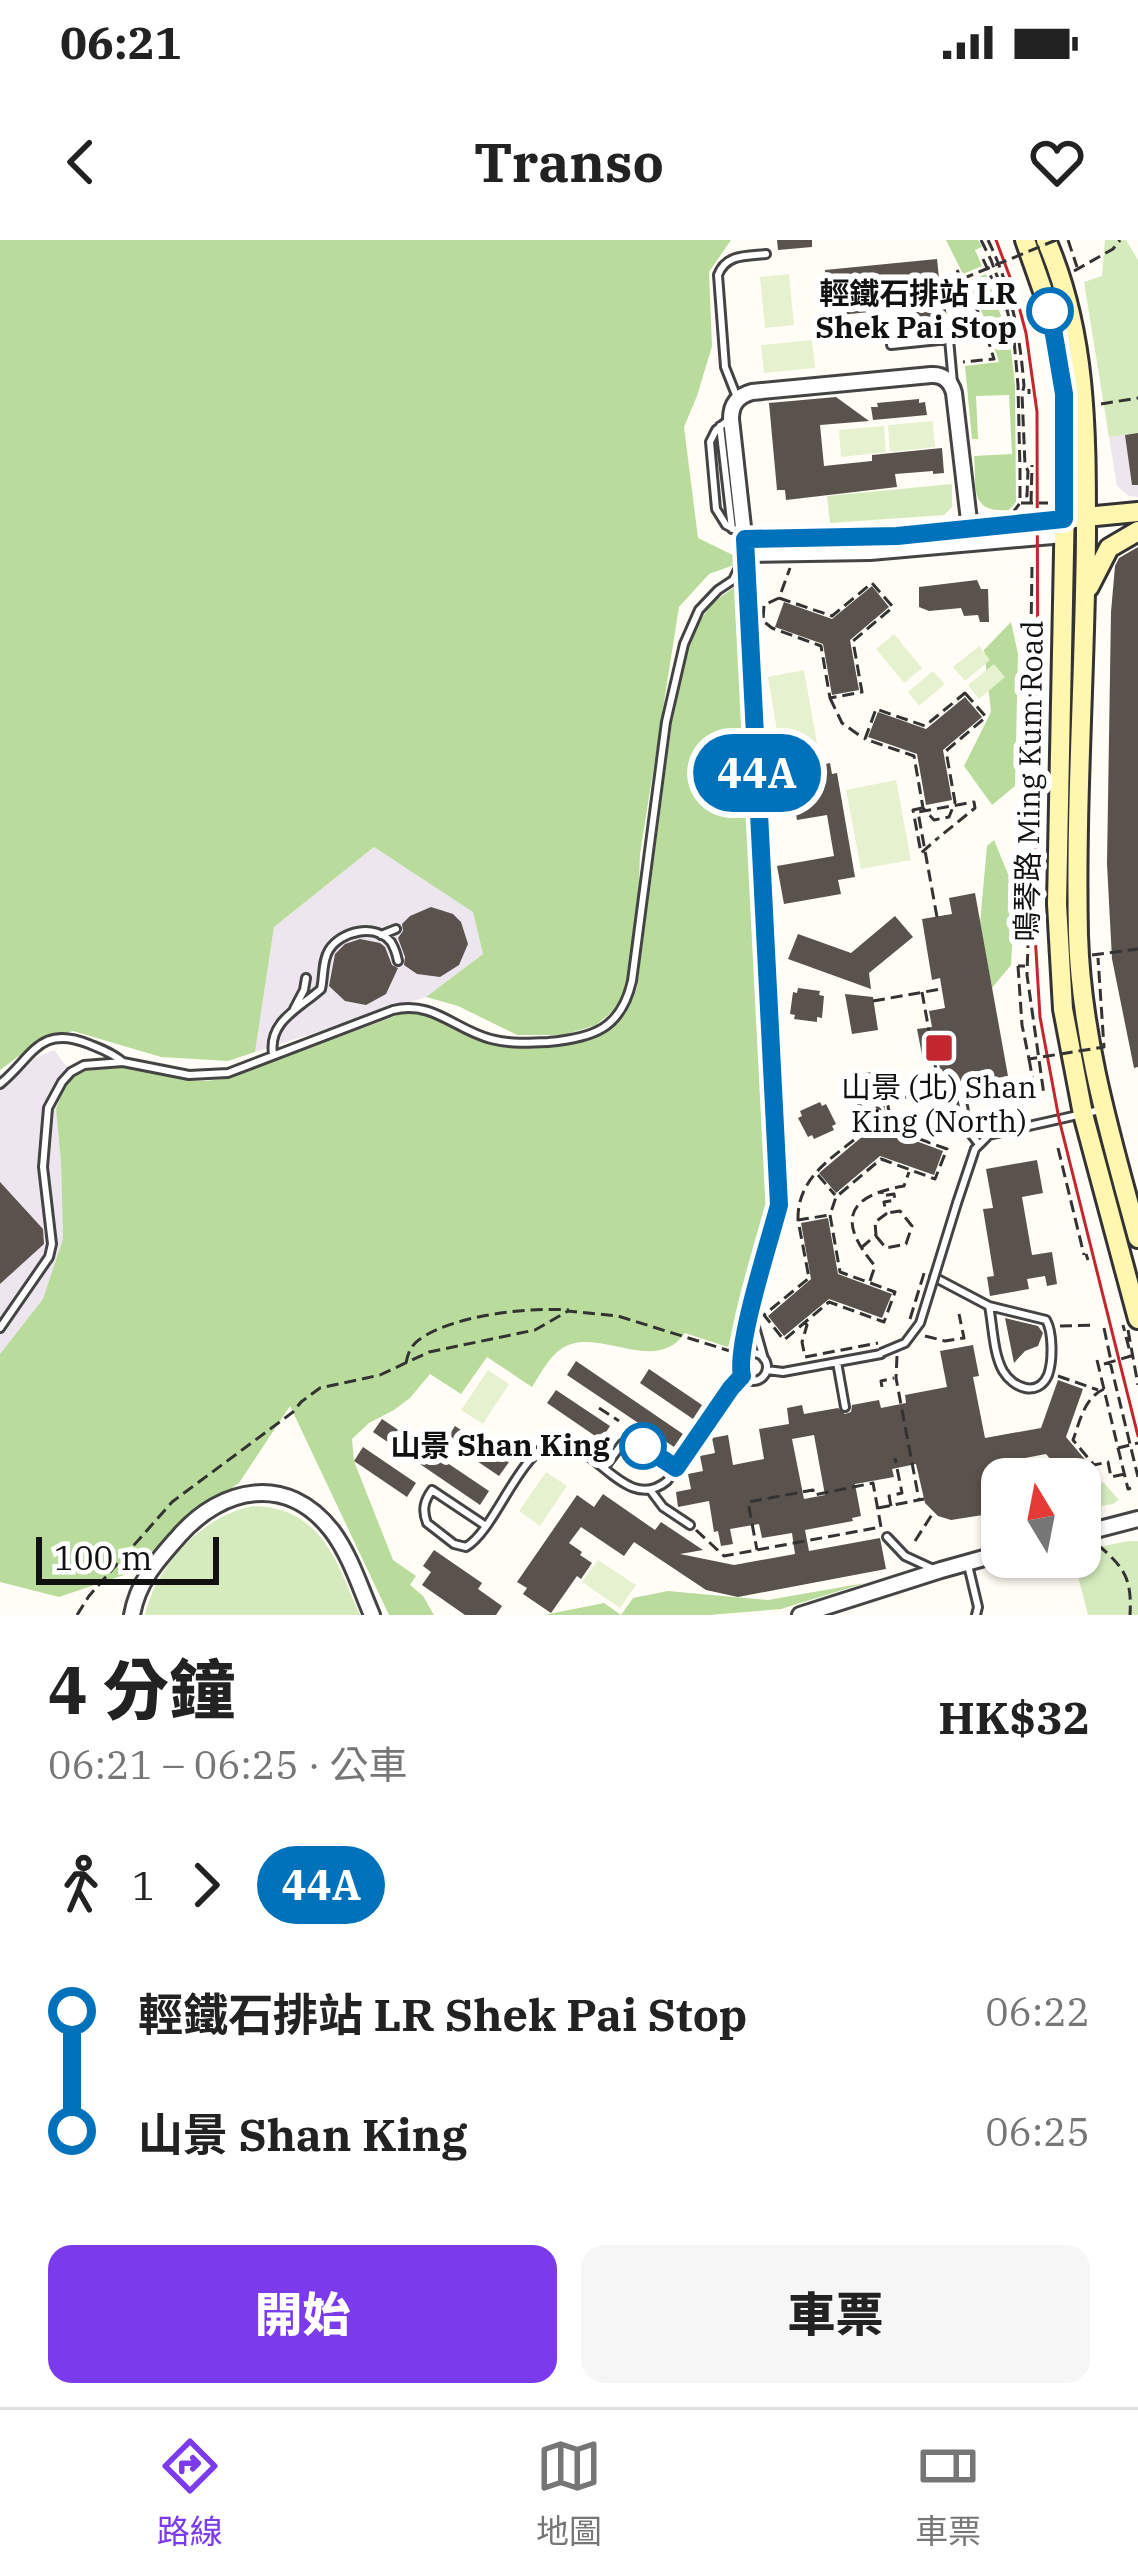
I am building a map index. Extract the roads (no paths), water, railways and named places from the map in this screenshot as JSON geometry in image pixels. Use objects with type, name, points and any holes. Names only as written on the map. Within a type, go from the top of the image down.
[{"type":"main road","name":"鳴琴路 Ming Kum Road","points":[[1025,240],[1050,311],[1065,422],[1057,939],[1068,1045],[1130,1325]]},
{"type":"main road","name":"鳴琴路 Ming Kum Road","points":[[1046,240],[1069,306],[1080,364],[1086,525],[1078,938],[1086,1024],[1138,1238]]},
{"type":"main road","points":[[1064,527],[1138,512]]},
{"type":"main road","points":[[1086,525],[1138,530]]},
{"type":"main road","points":[[1085,596],[1109,548],[1138,530]]},
{"type":"street","points":[[742,539],[726,423],[738,398],[752,392],[931,374],[946,379],[954,393],[970,529]]},
{"type":"street","points":[[742,539],[1064,527]]},
{"type":"street","points":[[742,539],[870,552],[1064,527]]},
{"type":"street","points":[[132,1615],[148,1572],[201,1514],[223,1501],[253,1494],[274,1495],[323,1520],[338,1540],[372,1615]]},
{"type":"street","points":[[1101,1529],[1138,1519]]},
{"type":"street","points":[[800,1615],[981,1559]]},
{"type":"lane","points":[[738,398],[725,367],[718,275],[735,257],[766,254]]},
{"type":"lane","points":[[891,345],[949,339],[954,393]]},
{"type":"lane","points":[[726,423],[712,436],[709,448],[718,515],[742,539],[779,1205],[751,1310],[740,1371],[754,1381],[767,1370],[751,1310]]},
{"type":"lane","points":[[0,1328],[51,1250],[43,1167],[49,1108],[71,1072],[84,1065],[123,1062],[206,1076],[228,1073],[405,1007],[426,1009],[489,1039],[519,1043],[580,1038],[616,1018],[632,982],[666,722],[684,644],[699,610],[733,580],[742,539]]},
{"type":"lane","points":[[381,935],[396,929]]},
{"type":"lane","points":[[273,1055],[272,1036],[281,1022],[321,989],[326,954],[340,938],[364,931],[381,935],[391,943],[398,961]]},
{"type":"lane","points":[[292,1012],[306,978]]},
{"type":"lane","points":[[0,1084],[47,1039],[68,1037],[85,1042],[123,1062]]},
{"type":"lane","points":[[961,1097],[968,1130],[979,1143]]},
{"type":"lane","points":[[767,1370],[783,1372],[898,1348],[916,1330],[979,1143],[994,1132],[1104,1109]]},
{"type":"lane","points":[[934,1277],[989,1306],[1048,1322],[1049,1372],[1041,1384],[1026,1389],[1007,1377],[999,1362],[989,1306]]},
{"type":"lane","points":[[742,1360],[755,1354],[764,1359]]},
{"type":"lane","points":[[837,1362],[845,1407]]},
{"type":"lane","points":[[486,1526],[432,1490],[427,1497],[427,1523],[454,1544],[466,1547],[486,1526],[544,1446],[571,1445],[634,1488],[651,1490],[667,1481],[742,1376]]},
{"type":"lane","points":[[604,1468],[622,1444],[634,1442],[676,1468]]},
{"type":"lane","points":[[651,1490],[663,1507],[690,1525]]},
{"type":"lane","points":[[887,1537],[905,1556],[941,1570]]},
{"type":"lane","points":[[968,1562],[976,1615]]},
{"type":"tram line","points":[[996,240],[1026,333],[1037,412],[1034,918],[1040,1017],[1059,1119],[1138,1436]]},
{"type":"place","name":"輕鐵石排站 LR Shek Pai Stop","points":[[1050,311]]},
{"type":"place","name":"山景 (北) Shan King (North)","points":[[939,1048]]},
{"type":"place","name":"山景 Shan King","points":[[643,1446]]}]
